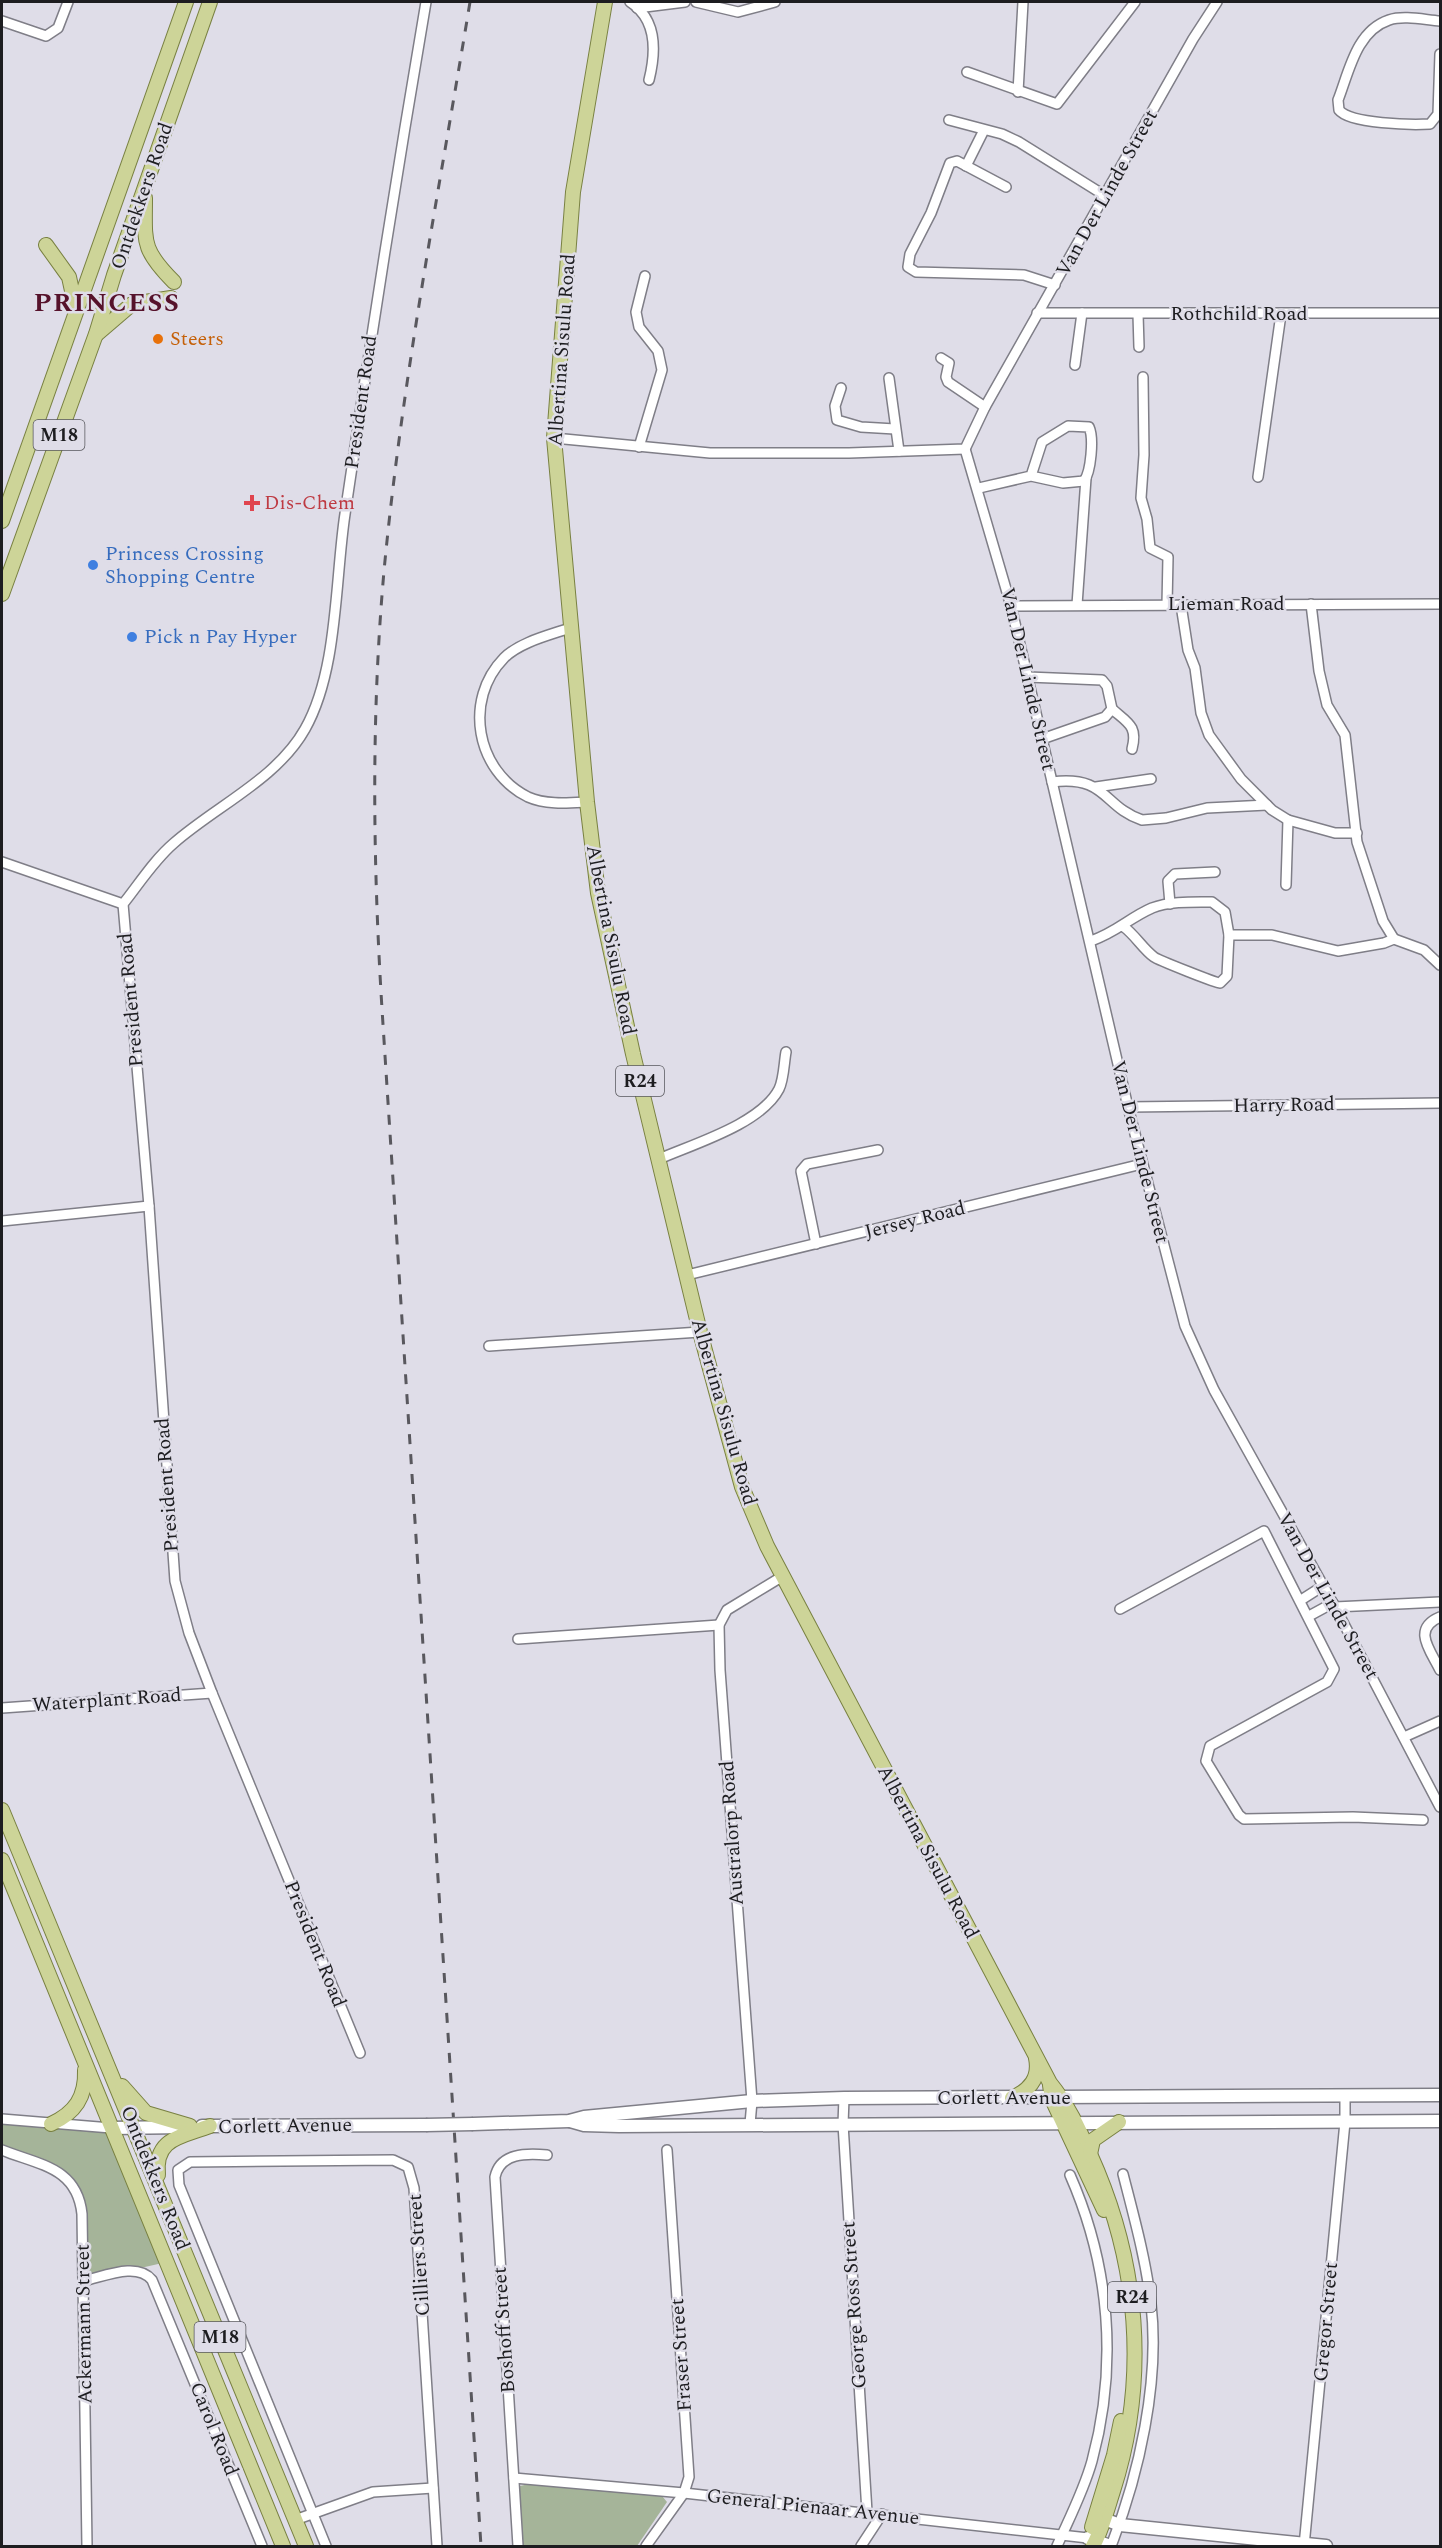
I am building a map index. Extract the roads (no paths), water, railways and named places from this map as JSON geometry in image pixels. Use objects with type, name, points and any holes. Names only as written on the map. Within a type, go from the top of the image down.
[{"type":"main road","name":"Ontdekkers Road","points":[[2,521],[186,2]]},
{"type":"main road","name":"Ontdekkers Road","points":[[2,594],[96,334],[210,2]]},
{"type":"main road","name":"Albertina Sisulu Road","points":[[605,2],[573,192],[554,438],[570,628],[598,893],[658,1159],[700,1332],[742,1487],[783,1576],[1070,2123],[1090,2154],[1108,2195],[1120,2232],[1129,2272],[1135,2322],[1133,2400],[1123,2461],[1090,2543]]},
{"type":"main road","points":[[144,190],[145,241],[148,252],[174,282]]},
{"type":"main road","points":[[46,244],[69,277],[76,312]]},
{"type":"main road","points":[[96,334],[132,304],[171,298]]},
{"type":"main road","name":"Ontdekkers Road","points":[[2,1810],[306,2547]]},
{"type":"main road","name":"Ontdekkers Road","points":[[2,1860],[283,2547]]},
{"type":"main road","points":[[1012,2098],[1025,2091],[1034,2081],[1037,2066],[1035,2054]]},
{"type":"main road","points":[[51,2124],[68,2115],[79,2103],[86,2081],[86,2066]]},
{"type":"main road","points":[[109,2067],[134,2101],[146,2113],[190,2126]]},
{"type":"main road","points":[[1090,2154],[1093,2140],[1119,2122]]},
{"type":"main road","name":"Albertina Sisulu Road","points":[[1070,2123],[1113,2239],[1126,2307],[1128,2365],[1123,2412],[1100,2518]]},
{"type":"main road","points":[[159,2186],[156,2163],[161,2149],[173,2140],[210,2127]]},
{"type":"street","points":[[2,21],[46,36],[58,28],[68,2]]},
{"type":"street","name":"President Road","points":[[360,2053],[212,1693],[189,1633],[175,1581],[123,904],[174,843],[267,772],[289,752],[304,731],[316,708],[328,663],[340,546],[369,347],[426,2]]},
{"type":"street","points":[[634,5],[685,2]]},
{"type":"street","points":[[696,2],[738,12],[775,2]]},
{"type":"street","points":[[1018,92],[1023,2]]},
{"type":"street","points":[[967,72],[1053,105],[1062,100],[1135,2]]},
{"type":"street","name":"Van Der Linde Street","points":[[1217,2],[1193,39],[1037,313],[985,407],[965,449],[979,488],[1011,606],[1128,1107],[1178,1304],[1195,1350],[1214,1390],[1334,1605],[1440,1807]]},
{"type":"street","points":[[634,5],[649,23],[653,36],[654,62],[649,80]]},
{"type":"street","points":[[1440,21],[1397,18],[1379,24],[1361,40],[1338,100],[1339,110],[1351,118],[1414,125],[1430,124],[1438,114],[1440,54]]},
{"type":"street","points":[[949,120],[1002,134],[1019,142],[1104,195]]},
{"type":"street","points":[[966,166],[984,130]]},
{"type":"street","points":[[1006,187],[957,160],[950,163],[931,213],[910,254],[910,270],[1024,274],[1055,285]]},
{"type":"street","points":[[639,447],[662,370],[658,351],[639,327],[636,312],[645,276]]},
{"type":"street","name":"Rothchild Road","points":[[1037,313],[1440,314]]},
{"type":"street","points":[[1075,365],[1082,313]]},
{"type":"street","points":[[1138,314],[1139,347]]},
{"type":"street","points":[[1258,477],[1281,314]]},
{"type":"street","points":[[941,358],[949,363],[946,377],[948,382],[985,407]]},
{"type":"street","points":[[1143,377],[1144,454],[1141,498],[1147,519],[1150,548],[1168,557],[1167,605]]},
{"type":"street","points":[[889,378],[899,451]]},
{"type":"street","points":[[841,388],[835,406],[837,420],[861,428],[896,429]]},
{"type":"street","points":[[1031,476],[1042,442],[1068,426],[1089,427],[1092,436],[1090,470],[1086,478],[1077,605]]},
{"type":"street","points":[[554,438],[710,453],[965,449]]},
{"type":"street","points":[[979,488],[1031,476],[1072,484],[1086,478]]},
{"type":"street","points":[[1311,604],[1319,671],[1326,698],[1345,735],[1357,833],[1378,907],[1394,939],[1424,950],[1440,965]]},
{"type":"street","name":"Lieman Road","points":[[1011,606],[1440,604]]},
{"type":"street","points":[[1181,605],[1188,650],[1195,668],[1201,713],[1209,735],[1241,779],[1266,805],[1288,820],[1335,833],[1357,833]]},
{"type":"street","points":[[570,628],[532,642],[505,656],[493,672],[483,694],[478,717],[482,742],[490,761],[505,780],[529,797],[555,803],[587,802]]},
{"type":"street","points":[[1028,677],[1102,680],[1107,687],[1112,709],[1133,728],[1136,736],[1132,749]]},
{"type":"street","points":[[1042,739],[1105,717],[1112,709]]},
{"type":"street","points":[[1096,787],[1151,779]]},
{"type":"street","points":[[1052,782],[1069,780],[1096,787],[1142,820],[1166,818],[1207,808],[1266,805]]},
{"type":"street","points":[[1286,885],[1288,820]]},
{"type":"street","points":[[2,862],[123,904]]},
{"type":"street","points":[[1170,904],[1168,881],[1174,874],[1215,872]]},
{"type":"street","points":[[1090,941],[1124,927],[1153,908],[1170,904],[1216,903],[1225,912],[1229,935],[1228,971],[1224,981],[1214,982],[1192,971],[1158,959],[1124,927]]},
{"type":"street","points":[[1229,935],[1272,935],[1338,951],[1384,944],[1394,939]]},
{"type":"street","points":[[658,1159],[736,1126],[758,1111],[779,1089],[786,1052]]},
{"type":"street","name":"Harry Road","points":[[1128,1107],[1440,1103]]},
{"type":"street","points":[[816,1244],[801,1171],[807,1164],[878,1150]]},
{"type":"street","name":"Jersey Road","points":[[687,1275],[1142,1164]]},
{"type":"street","points":[[2,1221],[148,1206]]},
{"type":"street","points":[[489,1346],[700,1332]]},
{"type":"street","points":[[1120,1610],[1264,1531],[1333,1662],[1332,1675],[1327,1682],[1210,1746],[1206,1751],[1206,1761],[1239,1815],[1244,1819],[1353,1817],[1423,1820]]},
{"type":"street","points":[[518,1639],[720,1625],[734,1603],[783,1576]]},
{"type":"street","points":[[1301,1600],[1323,1586]]},
{"type":"street","points":[[1309,1616],[1334,1605],[1440,1602]]},
{"type":"street","points":[[1440,1617],[1431,1620],[1425,1631],[1425,1639],[1440,1670]]},
{"type":"street","name":"Australorp Road","points":[[720,1625],[720,1670],[752,2101],[750,2124]]},
{"type":"street","name":"Waterplant Road","points":[[2,1708],[212,1693]]},
{"type":"street","points":[[1404,1737],[1440,1721]]},
{"type":"street","name":"Corlett Avenue","points":[[2,2119],[111,2128],[426,2125],[569,2121],[584,2117],[752,2101],[843,2098],[1440,2095]]},
{"type":"street","name":"Gregor Street","points":[[1305,2545],[1345,2122],[1345,2097]]},
{"type":"street","name":"George Ross Street","points":[[843,2098],[867,2512]]},
{"type":"street","name":"Corlett Avenue","points":[[569,2121],[584,2125],[1440,2121]]},
{"type":"street","name":"Ackermann Street","points":[[2,2150],[57,2172],[68,2179],[77,2190],[82,2214],[87,2547]]},
{"type":"street","name":"Fraser Street","points":[[646,2547],[688,2486],[689,2467],[667,2150]]},
{"type":"street","name":"Boshoff Street","points":[[518,2547],[495,2177],[498,2166],[506,2159],[547,2155]]},
{"type":"street","name":"Cilliers Street","points":[[177,2174],[181,2167],[190,2162],[393,2160],[408,2167],[414,2188],[437,2547]]},
{"type":"street","name":"Ontdekkers Road","points":[[177,2174],[183,2196],[326,2547]]},
{"type":"street","points":[[1111,2547],[1136,2470],[1148,2395],[1153,2332],[1144,2256],[1123,2174]]},
{"type":"street","points":[[1057,2547],[1091,2464],[1105,2393],[1108,2349],[1102,2283],[1083,2207],[1070,2175]]},
{"type":"street","name":"Carol Road","points":[[83,2281],[135,2270],[144,2272],[152,2280],[262,2547]]},
{"type":"street","name":"General Pienaar Avenue","points":[[514,2478],[684,2493],[1063,2533],[1090,2543],[1111,2547]]},
{"type":"street","points":[[295,2520],[373,2492],[433,2488]]},
{"type":"street","points":[[861,2547],[882,2514]]},
{"type":"street","points":[[1100,2518],[1120,2525],[1326,2547]]},
{"type":"railway","points":[[470,2],[422,286],[392,499],[384,571],[377,680],[375,845],[382,1009],[481,2546]]},
{"type":"place","name":"Steers","points":[[158,339]]},
{"type":"place","name":"Dis-Chem","points":[[252,503]]},
{"type":"place","name":"Princess Crossing Shopping Centre","points":[[93,565]]},
{"type":"place","name":"Pick n Pay Hyper","points":[[132,637]]},
{"type":"district","name":"PRINCESS","points":[[107,303]]}]
